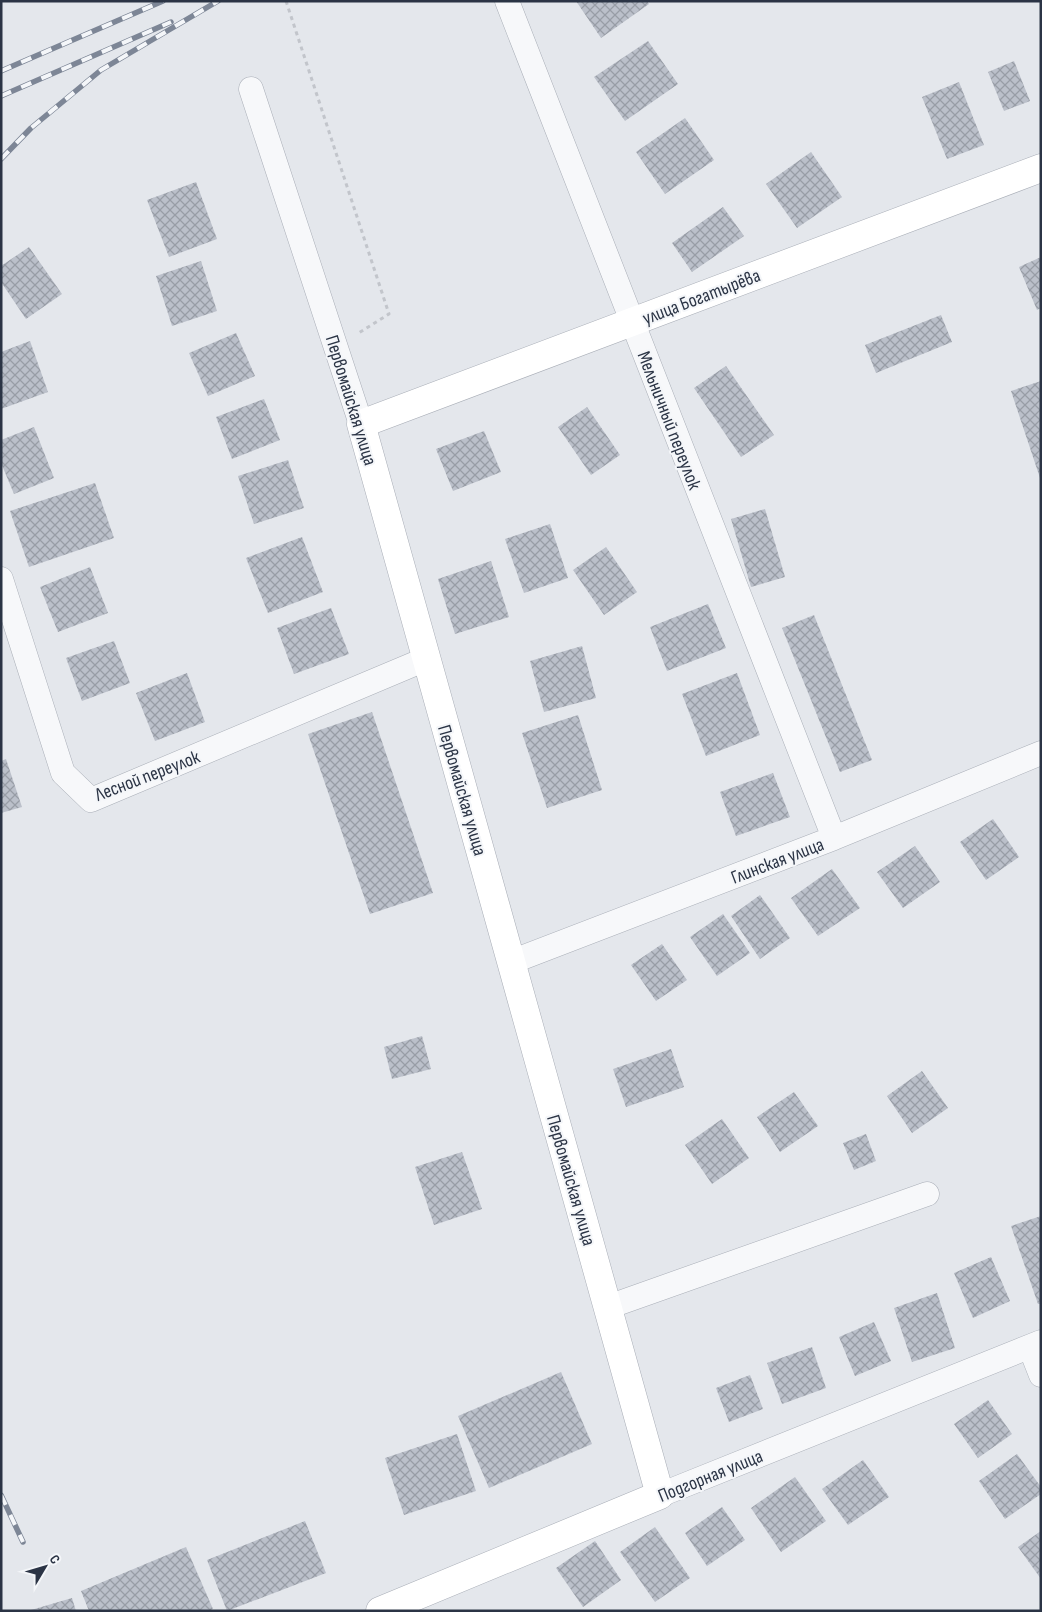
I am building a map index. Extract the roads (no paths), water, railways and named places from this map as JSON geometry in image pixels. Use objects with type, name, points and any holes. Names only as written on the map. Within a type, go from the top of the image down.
[{"type":"street","name":"Мельничный переулок","points":[[507,1],[834,838]]},
{"type":"street","name":"Первомайская улица","points":[[251,88],[361,424],[660,1495]]},
{"type":"street","name":"улица Богатырёва","points":[[361,424],[1041,168]]},
{"type":"street","name":"Лесной переулок","points":[[1,579],[63,773],[91,800],[426,659]]},
{"type":"street","name":"Глинская улица","points":[[511,962],[834,838],[1041,753]]},
{"type":"street","points":[[608,1307],[927,1194]]},
{"type":"street","points":[[1035,1344],[1041,1375]]},
{"type":"street","name":"Подгорная улица","points":[[396,1608],[660,1495],[1035,1344]]},
{"type":"railway","points":[[1,71],[163,1]]},
{"type":"railway","points":[[1,159],[31,128],[101,70],[218,1]]},
{"type":"railway","points":[[1,96],[171,22]]},
{"type":"railway","points":[[1,1495],[23,1542]]}]
